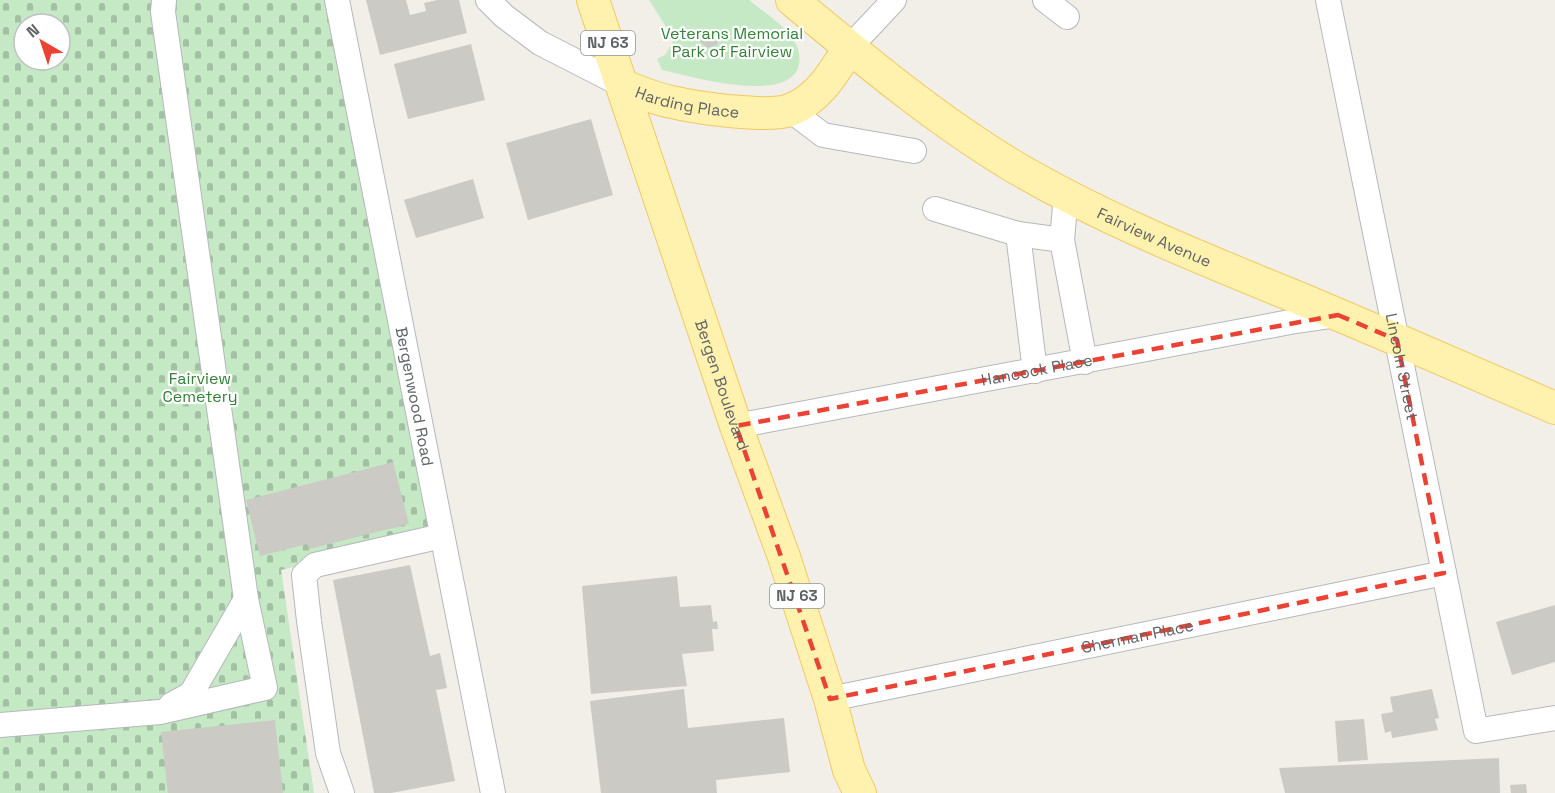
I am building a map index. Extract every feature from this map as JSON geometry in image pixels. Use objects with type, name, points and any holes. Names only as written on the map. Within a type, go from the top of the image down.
[{"type":"main road","name":"Bergen Boulevard","points":[[593,0],[624,86],[736,426],[784,556],[830,699],[852,785]]},
{"type":"main road","name":"Fairview Avenue","points":[[792,0],[849,48],[970,137],[1012,165],[1066,195],[1186,252],[1555,408]]},
{"type":"main road","name":"Harding Place","points":[[624,86],[672,102],[766,114],[790,110],[811,98],[831,78],[849,48]]},
{"type":"street","points":[[0,725],[160,712],[265,688],[246,598],[163,12],[164,0]]},
{"type":"street","name":"Bergenwood Road","points":[[337,0],[493,793]]},
{"type":"street","name":"Harding Place","points":[[488,0],[504,16],[540,43],[624,86]]},
{"type":"street","points":[[849,48],[894,0]]},
{"type":"street","points":[[1045,0],[1067,17]]},
{"type":"street","name":"Lincoln Street","points":[[1328,0],[1476,731],[1555,718]]},
{"type":"street","points":[[790,110],[823,135],[914,151]]},
{"type":"street","points":[[1066,195],[1062,240],[1084,362]]},
{"type":"street","points":[[935,209],[1018,234],[1062,240]]},
{"type":"street","points":[[1018,234],[1035,371]]},
{"type":"street","name":"Hancock Place","points":[[736,426],[1290,322],[1338,315]]},
{"type":"street","points":[[342,793],[328,753],[304,575],[315,565],[442,536]]},
{"type":"street","name":"Sherman Place","points":[[830,699],[1444,573]]},
{"type":"street","points":[[160,712],[191,694],[246,598]]},
{"type":"highlighted area","points":[[1338,315],[1397,340],[1444,573],[830,699],[736,426]]},
{"type":"green space","name":"Fairview Cemetery","points":[[0,0],[333,0],[431,535],[281,570],[314,793],[0,793]]},
{"type":"green space","name":"Veterans Memorial Park of Fairview","points":[[649,0],[749,0],[790,35],[798,50],[798,68],[789,79],[775,84],[756,86],[735,85],[662,70],[657,59],[665,55],[673,42],[670,33]]},
{"type":"building","points":[[366,0],[406,0],[410,15],[426,11],[424,3],[437,0],[459,0],[467,33],[380,55]]},
{"type":"building","points":[[713,30],[719,36],[717,45],[707,48],[700,41],[703,32]]},
{"type":"building","points":[[471,44],[485,100],[408,119],[394,64]]},
{"type":"building","points":[[591,119],[613,195],[528,220],[506,143]]},
{"type":"building","points":[[473,179],[484,218],[416,238],[404,200]]},
{"type":"building","points":[[393,462],[409,524],[309,549],[307,544],[260,556],[246,500]]},
{"type":"building","points":[[410,565],[430,656],[440,653],[447,688],[436,690],[455,781],[391,793],[374,793],[333,580]]},
{"type":"building","points":[[677,576],[680,607],[711,605],[713,622],[717,621],[718,629],[712,629],[714,651],[682,654],[687,686],[591,694],[582,586]]},
{"type":"building","points":[[1555,605],[1555,662],[1512,675],[1496,622]]},
{"type":"building","points":[[684,689],[688,728],[784,718],[790,772],[716,780],[717,793],[601,793],[590,701]]},
{"type":"building","points":[[1432,689],[1439,718],[1435,719],[1438,730],[1392,738],[1391,731],[1385,733],[1381,714],[1393,712],[1390,697]]},
{"type":"building","points":[[1364,719],[1368,760],[1338,762],[1335,721]]},
{"type":"building","points":[[275,720],[283,793],[168,793],[161,732]]},
{"type":"building","points":[[1499,758],[1500,793],[1285,793],[1279,768]]},
{"type":"building","points":[[1526,784],[1527,793],[1511,793],[1510,785]]}]
